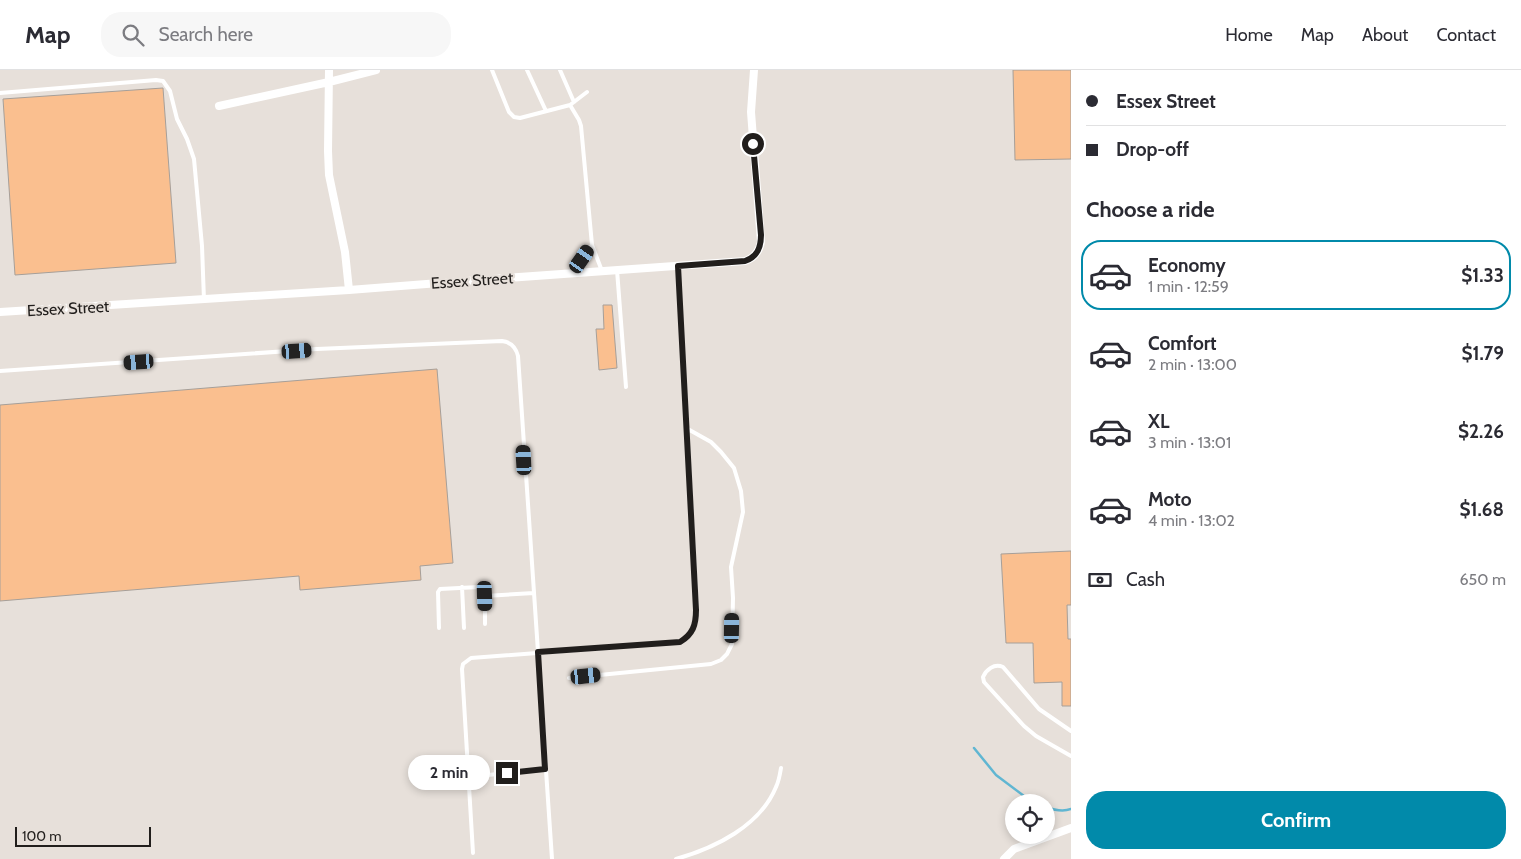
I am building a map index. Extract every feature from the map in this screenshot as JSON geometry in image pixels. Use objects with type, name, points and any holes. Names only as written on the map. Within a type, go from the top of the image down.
[{"type":"street","points":[[329,70],[329,169],[345,252],[349,290]]},
{"type":"street","points":[[219,106],[376,70]]},
{"type":"street","name":"Essex Street","points":[[0,312],[204,300],[745,261],[751,259],[760,248],[751,112],[754,70]]},
{"type":"street","points":[[1006,857],[1014,849],[1071,828]]},
{"type":"lane","points":[[492,70],[509,112],[514,117],[520,118],[572,104],[588,92]]},
{"type":"lane","points":[[527,70],[546,111]]},
{"type":"lane","points":[[560,70],[581,126],[592,245],[602,271]]},
{"type":"lane","points":[[0,93],[156,80],[163,81],[170,91],[177,119],[187,138],[194,159],[202,246],[204,300]]},
{"type":"lane","points":[[572,273],[592,245]]},
{"type":"lane","points":[[473,853],[462,669],[466,660],[538,652],[680,642],[692,632],[696,610],[678,266]]},
{"type":"lane","points":[[617,270],[626,387]]},
{"type":"lane","points":[[0,371],[317,349],[509,342],[517,351],[518,356],[552,859]]},
{"type":"lane","points":[[569,678],[711,664],[721,660],[727,654],[732,644],[733,598],[731,567],[743,512],[741,491],[734,468],[721,452],[711,442],[686,428]]},
{"type":"lane","points":[[439,628],[438,592],[440,589],[482,587],[485,596],[485,624]]},
{"type":"lane","points":[[462,588],[464,628]]},
{"type":"lane","points":[[485,596],[534,593]]},
{"type":"lane","points":[[1071,731],[1039,709],[1003,667],[998,664],[985,673],[983,677],[984,682],[1024,726],[1036,736],[1071,756]]},
{"type":"lane","points":[[676,859],[711,847],[742,828],[757,816],[777,787],[781,768]]},
{"type":"lane","points":[[468,778],[545,769]]},
{"type":"building","points":[[1013,70],[1071,70],[1071,159],[1015,160]]},
{"type":"building","points":[[163,88],[176,263],[15,275],[3,99]]},
{"type":"building","points":[[603,305],[612,305],[617,368],[599,370],[596,329],[604,329]]},
{"type":"building","points":[[437,369],[453,563],[420,566],[421,580],[300,590],[299,576],[0,601],[0,405]]},
{"type":"building","points":[[1071,551],[1071,605],[1067,605],[1068,639],[1071,639],[1071,706],[1062,706],[1062,682],[1034,683],[1033,643],[1006,643],[1001,554]]},
{"type":"waterway","points":[[974,748],[996,775],[1021,794]]},
{"type":"waterway","points":[[1055,810],[1071,809]]},
{"type":"route","points":[[507,773],[545,769],[538,652],[680,642],[687,638],[695,625],[696,610],[678,266],[745,261],[751,259],[758,252],[761,235],[753,144]]}]
